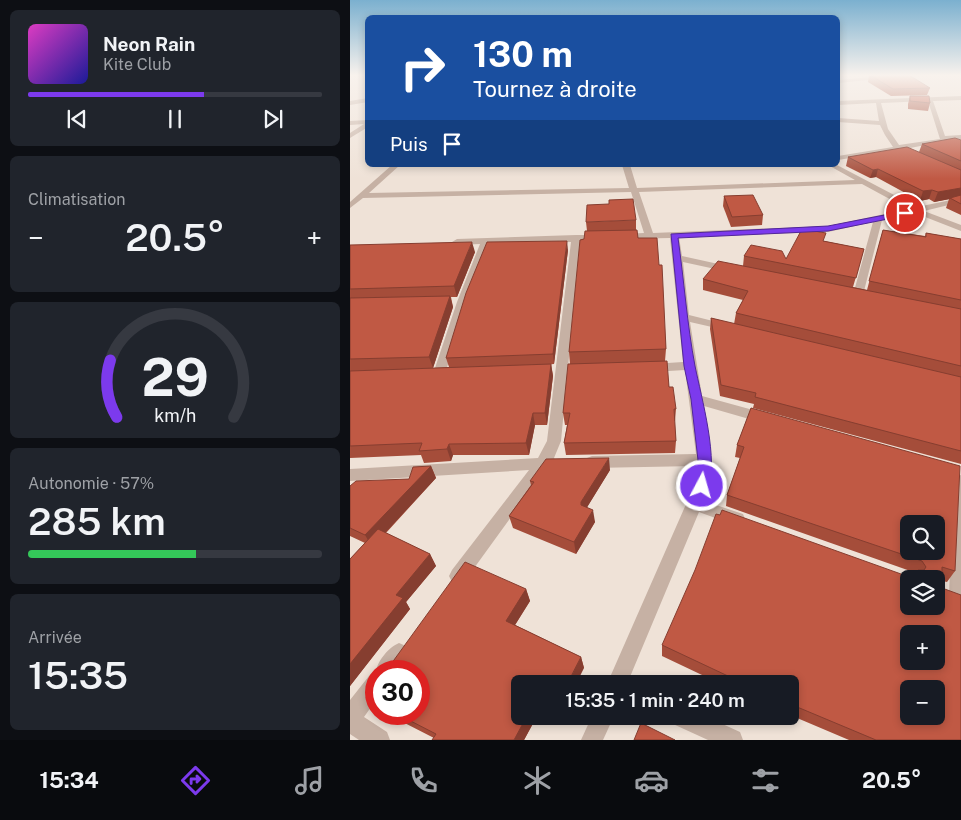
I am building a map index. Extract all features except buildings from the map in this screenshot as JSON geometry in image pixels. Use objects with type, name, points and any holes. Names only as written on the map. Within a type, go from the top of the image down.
[{"type":"street","points":[[880,110],[882,123],[898,148],[916,156]]},
{"type":"street","points":[[934,110],[944,139],[961,146]]},
{"type":"street","points":[[840,120],[882,123]]},
{"type":"street","points":[[350,123],[365,123]]},
{"type":"street","points":[[350,136],[365,125]]},
{"type":"street","points":[[840,158],[961,137]]},
{"type":"street","points":[[354,201],[394,167]]},
{"type":"street","points":[[627,167],[649,236]]},
{"type":"street","points":[[836,167],[918,211],[961,228]]},
{"type":"street","points":[[354,201],[865,182]]},
{"type":"street","points":[[447,242],[828,229],[918,211],[961,200]]},
{"type":"street","points":[[858,295],[878,219]]},
{"type":"street","points":[[621,675],[702,486],[704,460],[674,235]]},
{"type":"street","points":[[450,586],[545,463],[554,441],[576,238]]},
{"type":"street","points":[[439,374],[457,302],[486,241]]},
{"type":"street","points":[[678,258],[744,272]]},
{"type":"street","points":[[684,317],[741,331]]},
{"type":"street","points":[[640,368],[690,366]]},
{"type":"street","points":[[697,399],[773,420]]},
{"type":"street","points":[[350,475],[545,463],[704,460]]},
{"type":"street","points":[[954,596],[958,474]]},
{"type":"street","points":[[350,492],[368,475]]},
{"type":"street","points":[[694,504],[750,524]]},
{"type":"street","points":[[394,660],[409,640]]},
{"type":"street","points":[[350,718],[365,698]]},
{"type":"street","points":[[350,721],[378,740]]},
{"type":"street","points":[[592,740],[598,725]]},
{"type":"street","points":[[700,725],[732,740]]},
{"type":"route","points":[[702,486],[704,460],[674,235],[828,229],[905,213]]}]
